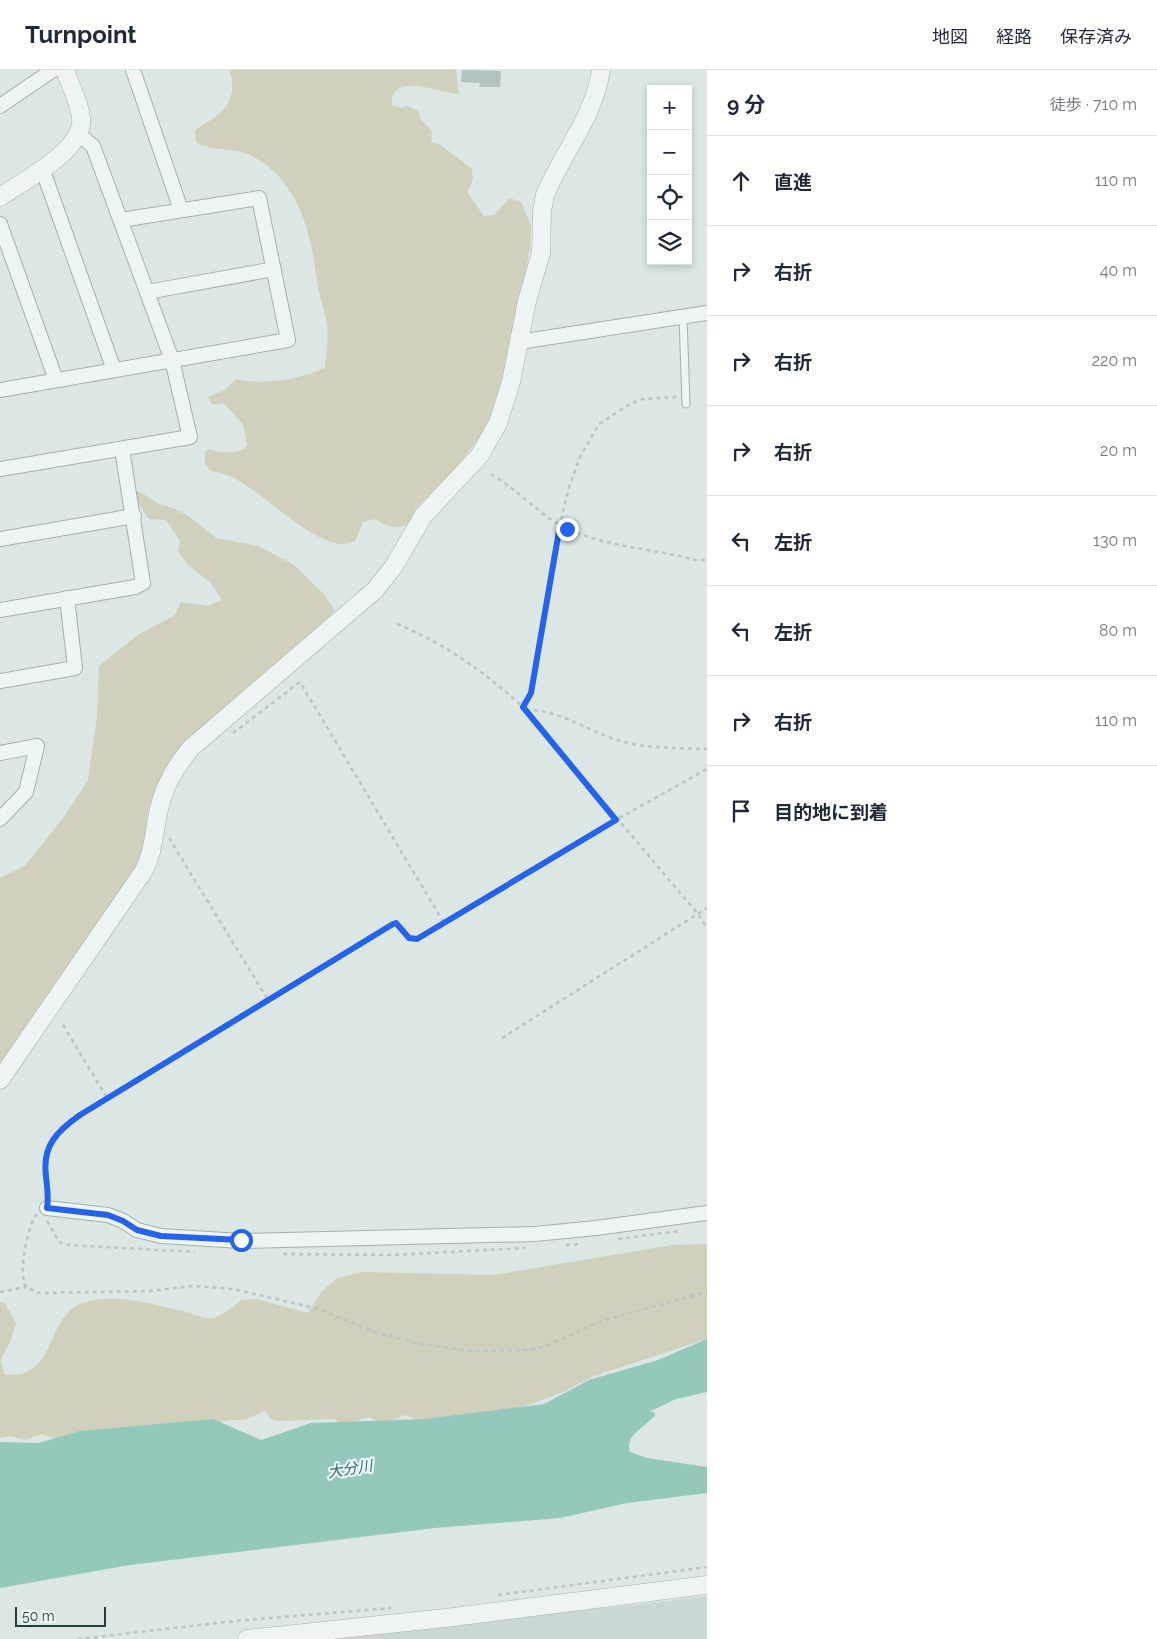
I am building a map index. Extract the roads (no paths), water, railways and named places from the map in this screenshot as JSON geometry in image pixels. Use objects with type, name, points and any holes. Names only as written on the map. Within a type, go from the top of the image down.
[{"type":"street","points":[[0,106],[53,70]]},
{"type":"street","points":[[0,197],[69,148],[79,135],[81,118],[65,70]]},
{"type":"street","points":[[133,70],[181,210]]},
{"type":"street","points":[[0,1080],[143,872],[152,851],[164,793],[184,756],[365,600],[384,580],[431,505],[486,445],[498,423],[506,398],[542,247],[542,211],[545,195],[594,103],[602,70]]},
{"type":"street","points":[[0,469],[190,437],[172,360],[94,146],[79,135]]},
{"type":"street","points":[[42,168],[114,370]]},
{"type":"street","points":[[0,390],[288,340],[259,198],[121,220]]},
{"type":"street","points":[[0,224],[56,380]]},
{"type":"street","points":[[147,292],[274,269]]},
{"type":"street","points":[[519,342],[707,313]]},
{"type":"street","points":[[0,610],[135,587],[144,583],[122,449]]},
{"type":"street","points":[[0,539],[134,516]]},
{"type":"street","points":[[0,681],[75,668],[67,598]]},
{"type":"street","points":[[0,753],[37,746],[26,792],[0,819]]},
{"type":"street","points":[[47,1208],[108,1215],[123,1221],[137,1230],[161,1236],[241,1240],[535,1234],[707,1213]]},
{"type":"street","points":[[247,1639],[445,1618],[707,1585]]},
{"type":"lane","points":[[683,316],[686,400]]},
{"type":"water","name":"大分川","points":[[707,1339],[707,1392],[676,1399],[649,1412],[654,1412],[655,1415],[633,1436],[629,1446],[630,1452],[647,1458],[707,1467],[707,1493],[627,1503],[560,1518],[435,1528],[130,1565],[0,1588],[0,1442],[38,1443],[80,1431],[213,1419],[261,1440],[311,1423],[425,1419],[544,1404],[589,1380],[658,1360]]}]
